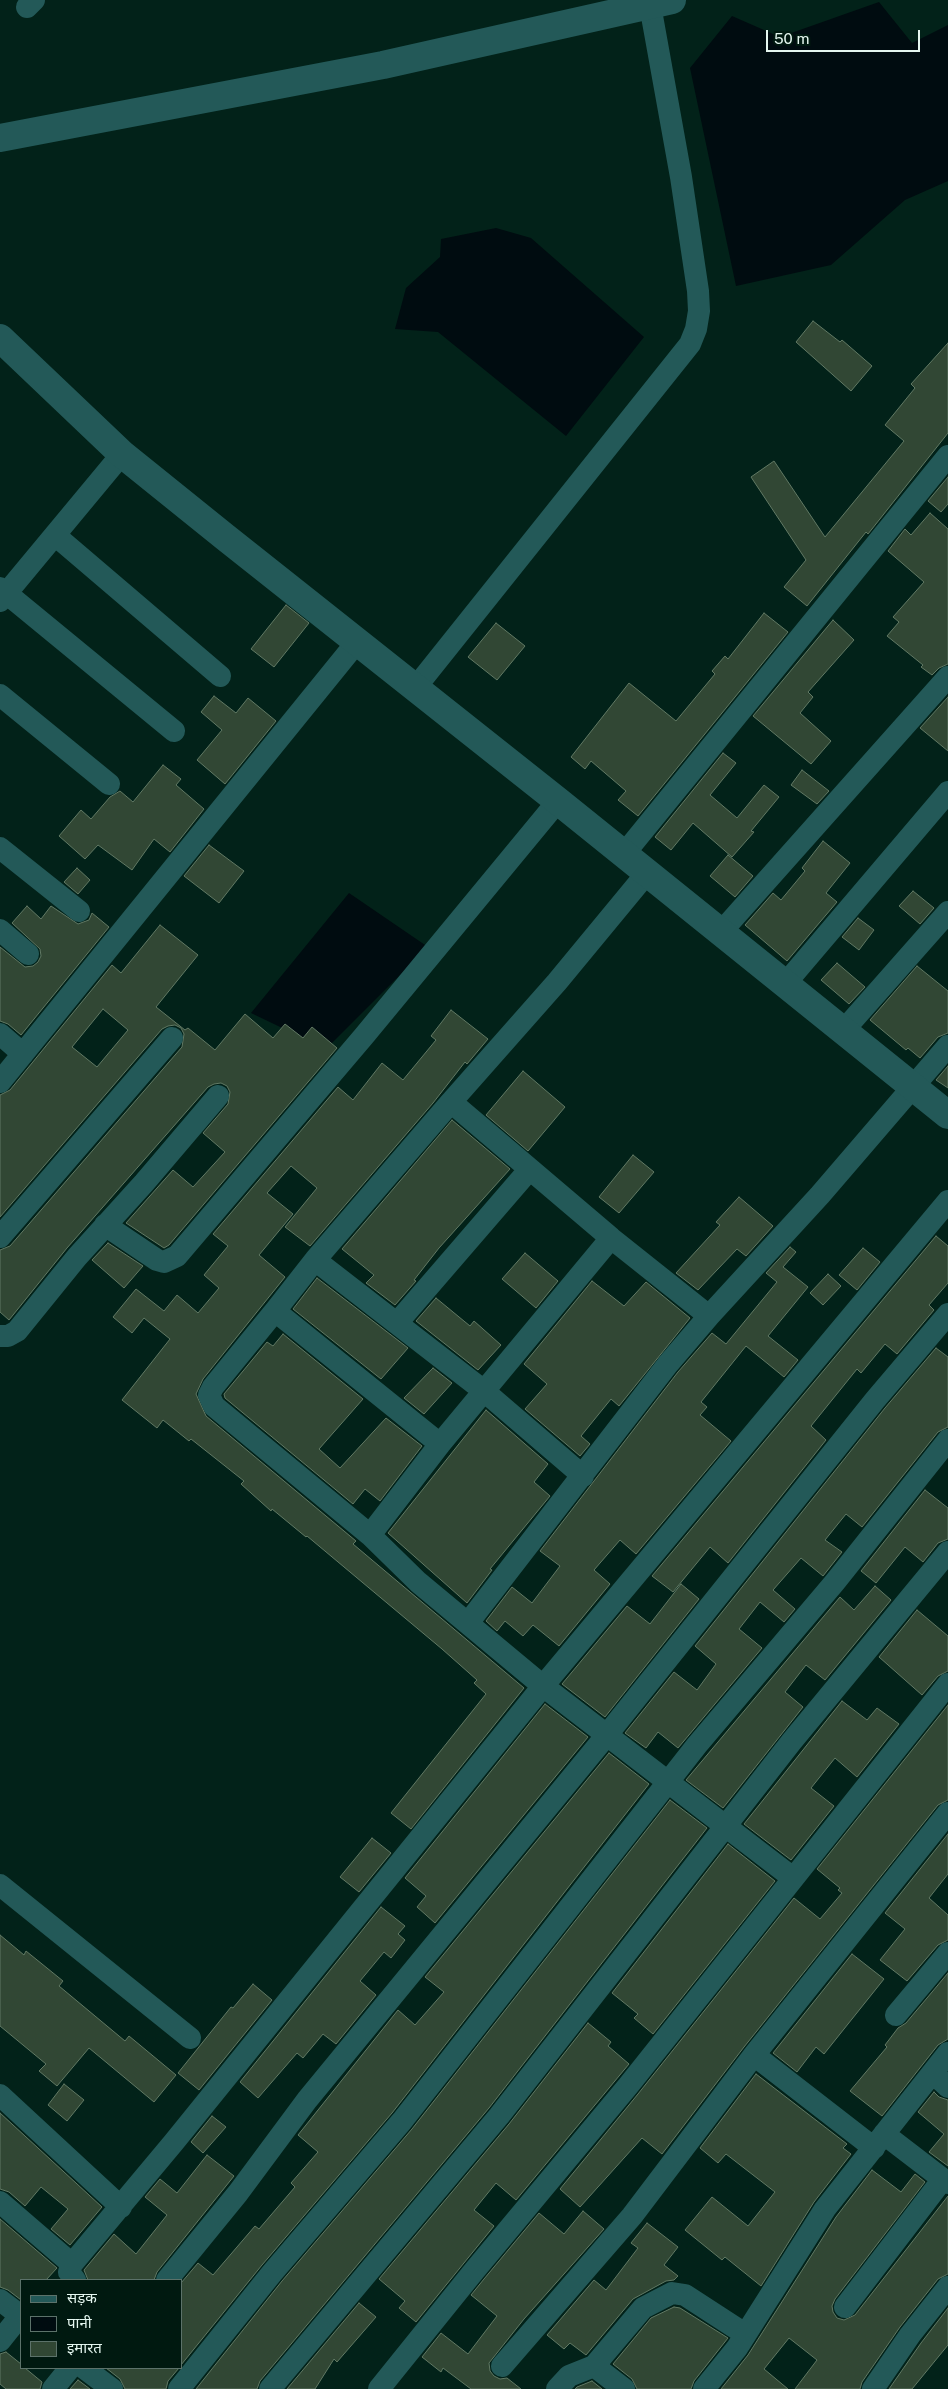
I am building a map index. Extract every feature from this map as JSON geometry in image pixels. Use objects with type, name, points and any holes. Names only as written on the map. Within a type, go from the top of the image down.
[{"type":"street","points":[[0,138],[383,65],[661,3],[681,177],[698,291],[696,329],[690,344],[416,687]]},
{"type":"street","points":[[2,344],[122,454],[416,687],[948,1115]]},
{"type":"street","points":[[122,454],[56,536],[2,594],[174,731]]},
{"type":"street","points":[[624,854],[948,456]]},
{"type":"street","points":[[56,536],[220,676]]},
{"type":"street","points":[[0,1082],[358,642]]},
{"type":"street","points":[[721,932],[948,676]]},
{"type":"street","points":[[0,695],[109,784]]},
{"type":"street","points":[[785,984],[948,792]]},
{"type":"street","points":[[105,1226],[157,1260],[164,1262],[177,1256],[364,1036],[558,801]]},
{"type":"street","points":[[0,848],[80,911]]},
{"type":"street","points":[[647,873],[557,982],[315,1260],[209,1395],[210,1400],[222,1413],[370,1535],[418,1582],[543,1686],[793,1878]]},
{"type":"street","points":[[843,1030],[948,912]]},
{"type":"street","points":[[0,930],[28,954]]},
{"type":"street","points":[[0,1034],[23,1054]]},
{"type":"street","points":[[0,1237],[172,1038]]},
{"type":"street","points":[[468,1623],[668,1364],[820,1194],[948,1046]]},
{"type":"street","points":[[0,1336],[8,1336],[17,1331],[218,1096]]},
{"type":"street","points":[[451,1102],[611,1238],[710,1316]]},
{"type":"street","points":[[397,1323],[529,1170]]},
{"type":"street","points":[[0,2202],[74,2272],[121,2207],[543,1686],[948,1201]]},
{"type":"street","points":[[370,1535],[440,1444],[611,1238]]},
{"type":"street","points":[[315,1260],[484,1391],[583,1476]]},
{"type":"street","points":[[276,1311],[440,1444]]},
{"type":"street","points":[[168,2279],[238,2193],[307,2100],[606,1736],[875,1400],[948,1314]]},
{"type":"street","points":[[179,2389],[272,2273],[402,2121],[697,1745],[835,1582],[948,1440]]},
{"type":"street","points":[[270,2389],[499,2116],[726,1826],[948,1552]]},
{"type":"street","points":[[379,2389],[474,2271],[628,2086],[948,1684]]},
{"type":"street","points":[[502,2366],[632,2216],[754,2055],[948,1813]]},
{"type":"street","points":[[0,1885],[190,2038]]},
{"type":"street","points":[[896,2015],[948,1953]]},
{"type":"street","points":[[704,2389],[745,2334],[825,2209],[879,2141],[940,2080],[948,2054]]},
{"type":"street","points":[[754,2055],[879,2141],[946,2181],[845,2307]]},
{"type":"street","points":[[0,2095],[121,2207]]},
{"type":"street","points":[[872,2389],[910,2335],[948,2287]]},
{"type":"street","points":[[557,2389],[569,2376],[594,2366],[643,2308],[672,2293],[686,2295],[745,2334]]},
{"type":"street","points":[[0,2300],[20,2315]]},
{"type":"street","points":[[0,2341],[20,2317]]},
{"type":"street","points":[[594,2366],[624,2389]]},
{"type":"street","points":[[53,2389],[69,2369]]},
{"type":"street","points":[[85,2369],[112,2389]]},
{"type":"water","points":[[879,2],[912,43],[948,25],[948,181],[905,200],[831,265],[736,286],[690,68],[732,16],[780,37]]},
{"type":"water","points":[[496,228],[531,238],[644,337],[566,436],[438,332],[395,329],[406,288],[440,257],[441,239]]},
{"type":"water","points":[[349,893],[428,947],[326,1049],[251,1013]]},
{"type":"building","points":[[813,321],[840,342],[842,340],[872,366],[851,391],[796,342]]},
{"type":"building","points":[[948,343],[948,433],[868,534],[866,532],[807,606],[784,587],[806,560],[751,477],[774,461],[825,537],[904,441],[885,425],[915,388],[911,384]]},
{"type":"building","points":[[948,477],[948,504],[941,512],[928,501]]},
{"type":"building","points":[[930,513],[948,529],[948,664],[939,668],[932,675],[921,667],[923,665],[887,636],[899,622],[893,617],[924,582],[888,551],[905,529],[911,535]]},
{"type":"building","points":[[286,605],[309,623],[274,667],[251,649]]},
{"type":"building","points":[[764,613],[788,632],[638,816],[618,800],[626,791],[591,761],[585,769],[571,757],[629,683],[676,721],[715,674],[712,671],[725,656],[728,659]]},
{"type":"building","points":[[833,620],[854,640],[808,692],[813,697],[800,713],[831,741],[811,764],[753,716]]},
{"type":"building","points":[[496,623],[525,646],[497,680],[468,657]]},
{"type":"building","points":[[214,696],[236,713],[248,698],[276,721],[225,784],[197,760],[222,730],[201,712]]},
{"type":"building","points":[[948,697],[948,751],[920,728]]},
{"type":"building","points":[[723,753],[736,763],[710,795],[737,818],[764,785],[779,797],[751,831],[754,832],[732,857],[693,823],[671,850],[655,837]]},
{"type":"building","points":[[163,765],[181,779],[176,785],[204,809],[170,852],[154,839],[132,870],[98,845],[85,859],[59,836],[81,810],[91,819],[110,797],[120,791],[133,802]]},
{"type":"building","points":[[802,770],[829,791],[817,804],[791,785]]},
{"type":"building","points":[[823,841],[850,863],[826,893],[837,902],[787,961],[745,925],[773,893],[781,900],[805,871],[802,868]]},
{"type":"building","points":[[209,845],[244,871],[219,903],[184,876]]},
{"type":"building","points":[[728,855],[753,876],[735,897],[710,876]]},
{"type":"building","points":[[77,868],[90,880],[78,894],[64,882]]},
{"type":"building","points":[[913,891],[934,908],[920,924],[899,906]]},
{"type":"building","points":[[27,906],[41,919],[51,906],[78,924],[89,920],[92,913],[109,927],[21,1035],[8,1024],[0,1021],[0,947],[25,967],[33,966],[38,962],[41,956],[40,949],[12,923]]},
{"type":"building","points":[[858,918],[874,930],[859,950],[842,937]]},
{"type":"building","points":[[160,925],[198,955],[156,1007],[185,1030],[188,1028],[215,1050],[245,1014],[273,1038],[285,1024],[303,1038],[312,1027],[337,1048],[169,1245],[164,1248],[126,1223],[173,1170],[193,1187],[225,1152],[203,1133],[228,1104],[230,1092],[227,1086],[221,1083],[208,1087],[67,1248],[9,1320],[0,1312],[0,1250],[10,1246],[182,1047],[184,1034],[181,1028],[175,1025],[162,1029],[0,1217],[0,1095],[10,1090],[112,965],[121,973]],"holes":[[[103,1009],[128,1030],[97,1067],[72,1047]]]},
{"type":"building","points":[[837,963],[865,987],[849,1004],[821,980]]},
{"type":"building","points":[[917,966],[948,991],[948,1033],[938,1037],[920,1058],[908,1048],[906,1050],[870,1020]]},
{"type":"building","points":[[451,1010],[488,1039],[467,1064],[465,1062],[433,1103],[310,1246],[285,1227],[317,1188],[291,1166],[267,1193],[293,1214],[259,1255],[285,1277],[203,1379],[196,1394],[206,1416],[356,1541],[353,1544],[524,1688],[411,1829],[391,1813],[486,1694],[474,1683],[477,1680],[442,1649],[307,1536],[272,1509],[271,1511],[241,1484],[244,1481],[191,1439],[189,1441],[163,1420],[157,1428],[122,1400],[170,1339],[144,1318],[132,1333],[113,1317],[136,1289],[164,1311],[177,1295],[198,1313],[219,1288],[204,1275],[228,1246],[213,1234],[338,1087],[353,1100],[382,1063],[403,1080],[436,1040],[431,1036]]},
{"type":"building","points":[[948,1066],[948,1088],[936,1080]]},
{"type":"building","points":[[523,1071],[565,1107],[528,1151],[486,1115]]},
{"type":"building","points":[[452,1120],[510,1169],[439,1248],[414,1280],[416,1281],[395,1305],[366,1283],[374,1275],[342,1249]]},
{"type":"building","points":[[633,1155],[654,1172],[619,1213],[599,1197]]},
{"type":"building","points":[[739,1197],[773,1226],[746,1256],[737,1249],[698,1290],[676,1273],[720,1225],[716,1222]]},
{"type":"building","points":[[936,1236],[948,1246],[948,1283],[929,1305],[934,1310],[897,1354],[885,1344],[861,1373],[857,1369],[811,1426],[826,1440],[728,1563],[710,1547],[673,1592],[652,1576]]},
{"type":"building","points":[[108,1243],[143,1266],[124,1288],[92,1260]]},
{"type":"building","points":[[790,1247],[796,1252],[783,1267],[808,1287],[768,1336],[798,1360],[784,1377],[746,1346],[701,1402],[707,1407],[700,1415],[731,1441],[636,1554],[620,1540],[594,1570],[610,1584],[559,1646],[533,1625],[523,1636],[505,1621],[497,1631],[486,1621],[512,1587],[532,1603],[560,1566],[540,1551],[678,1372],[712,1333],[726,1344],[777,1282],[766,1273]]},
{"type":"building","points":[[863,1248],[880,1262],[857,1290],[839,1275]]},
{"type":"building","points":[[525,1253],[558,1281],[536,1308],[502,1279]]},
{"type":"building","points":[[828,1274],[841,1286],[823,1305],[810,1293]]},
{"type":"building","points":[[317,1278],[408,1348],[381,1379],[293,1309]]},
{"type":"building","points":[[592,1281],[624,1306],[646,1282],[690,1318],[619,1406],[611,1399],[581,1436],[590,1444],[580,1456],[525,1409],[547,1384],[524,1364]]},
{"type":"building","points":[[436,1298],[470,1326],[474,1321],[501,1345],[478,1370],[416,1321]]},
{"type":"building","points":[[283,1334],[363,1399],[319,1449],[340,1468],[386,1418],[422,1446],[380,1501],[365,1489],[353,1504],[225,1398],[224,1394],[267,1342],[273,1346]]},
{"type":"building","points":[[936,1348],[948,1357],[948,1427],[938,1432],[862,1527],[846,1514],[825,1540],[842,1552],[823,1576],[801,1558],[773,1590],[795,1609],[784,1622],[760,1602],[739,1629],[762,1648],[678,1748],[658,1732],[646,1748],[625,1733],[674,1672],[697,1690],[716,1664],[695,1646],[885,1408]]},
{"type":"building","points":[[433,1368],[452,1383],[424,1414],[404,1398]]},
{"type":"building","points":[[486,1410],[548,1464],[534,1482],[550,1496],[490,1569],[492,1570],[467,1603],[388,1533]]},
{"type":"building","points":[[925,1490],[948,1508],[948,1539],[938,1543],[923,1562],[905,1547],[876,1583],[861,1571]]},
{"type":"building","points":[[681,1584],[699,1599],[605,1717],[562,1684],[627,1606],[650,1624]]},
{"type":"building","points":[[875,1586],[891,1600],[825,1680],[806,1665],[785,1692],[803,1707],[723,1808],[686,1780],[840,1597],[854,1610]]},
{"type":"building","points":[[917,1610],[948,1636],[948,1671],[938,1676],[922,1695],[879,1657]]},
{"type":"building","points":[[842,1701],[867,1720],[877,1708],[899,1724],[857,1777],[835,1758],[811,1788],[834,1806],[791,1860],[744,1824]]},
{"type":"building","points":[[545,1704],[588,1737],[435,1923],[417,1907],[426,1896],[405,1878]]},
{"type":"building","points":[[948,1705],[948,1800],[938,1805],[744,2047],[662,2154],[642,2138],[580,2207],[560,2189],[794,1898],[820,1919],[842,1893],[838,1890],[840,1888],[817,1869]]},
{"type":"building","points":[[609,1753],[649,1784],[392,2113],[262,2265],[182,2364],[182,2282],[198,2263],[213,2275],[255,2226],[259,2229],[295,2187],[291,2183],[318,2152],[298,2135],[398,2010],[415,2025],[444,1992],[425,1977]]},
{"type":"building","points":[[670,1800],[707,1828],[489,2108],[260,2381],[257,2389],[196,2389],[282,2281],[412,2129]]},
{"type":"building","points":[[948,1834],[948,1874],[929,1898],[948,1915],[948,1940],[938,1945],[907,1981],[880,1960],[905,1929],[885,1913]]},
{"type":"building","points":[[372,1838],[391,1853],[359,1892],[340,1877]]},
{"type":"building","points":[[728,1844],[775,1881],[653,2034],[634,2018],[638,2014],[612,1993]]},
{"type":"building","points":[[381,1907],[405,1926],[398,1934],[405,1940],[391,1958],[384,1952],[360,1981],[376,1995],[336,2044],[323,2034],[303,2058],[297,2053],[258,2098],[240,2082]]},
{"type":"building","points":[[0,1935],[24,1955],[26,1951],[63,1981],[59,1986],[125,2041],[129,2036],[176,2075],[154,2102],[89,2048],[57,2086],[39,2071],[46,2064],[0,2026]]},
{"type":"building","points":[[852,1954],[884,1979],[824,2054],[816,2047],[797,2072],[773,2053]]},
{"type":"building","points":[[948,1973],[948,2039],[938,2045],[882,2116],[850,2091],[887,2047],[885,2045],[898,2028],[906,2023]]},
{"type":"building","points":[[253,1984],[272,2000],[199,2090],[178,2073],[231,2007],[233,2008]]},
{"type":"building","points":[[588,2023],[611,2042],[608,2046],[629,2064],[516,2200],[496,2183],[474,2210],[494,2226],[416,2322],[399,2308],[405,2301],[379,2279],[509,2124]]},
{"type":"building","points":[[756,2074],[847,2144],[843,2148],[851,2154],[814,2202],[761,2286],[725,2257],[722,2260],[685,2230],[712,2197],[748,2226],[775,2192],[726,2154],[718,2163],[700,2148]]},
{"type":"building","points":[[64,2084],[84,2100],[67,2121],[48,2105]]},
{"type":"building","points":[[934,2092],[939,2097],[948,2100],[948,2166],[929,2152],[944,2134],[918,2112]]},
{"type":"building","points":[[0,2113],[102,2207],[70,2245],[51,2229],[68,2209],[41,2187],[25,2206],[9,2192],[0,2189]]},
{"type":"building","points":[[212,2116],[226,2127],[203,2153],[191,2142]]},
{"type":"building","points":[[207,2155],[234,2176],[157,2272],[154,2279],[88,2279],[84,2270],[114,2234],[136,2254],[167,2215],[145,2197],[160,2179],[177,2193]]},
{"type":"building","points":[[872,2170],[901,2192],[915,2174],[925,2182],[835,2299],[832,2306],[837,2318],[844,2320],[855,2315],[948,2196],[948,2274],[938,2279],[900,2327],[862,2382],[860,2389],[795,2389],[817,2360],[789,2338],[764,2369],[788,2389],[721,2389],[748,2355],[836,2217]]},
{"type":"building","points":[[583,2211],[604,2229],[524,2319],[489,2363],[490,2371],[494,2376],[500,2379],[507,2378],[521,2389],[471,2389],[443,2368],[441,2372],[422,2357],[441,2333],[468,2354],[497,2316],[471,2295],[539,2213],[564,2234]]},
{"type":"building","points":[[0,2219],[57,2268],[47,2279],[20,2279],[20,2299],[8,2290],[0,2287]]},
{"type":"building","points":[[647,2223],[678,2247],[664,2265],[678,2276],[674,2280],[666,2281],[633,2299],[586,2355],[570,2343],[564,2349],[547,2335],[594,2280],[606,2290],[638,2248],[631,2243]]},
{"type":"building","points":[[359,2303],[376,2317],[337,2362],[334,2359],[315,2389],[287,2389]]},
{"type":"building","points":[[674,2307],[680,2308],[728,2338],[694,2381],[691,2389],[637,2389],[632,2379],[613,2364],[651,2318]]},
{"type":"building","points":[[948,2308],[948,2345],[912,2389],[889,2389],[921,2343]]},
{"type":"building","points":[[6,2352],[20,2363],[20,2369],[26,2369],[42,2382],[40,2389],[6,2389],[0,2384],[0,2354]]},
{"type":"building","points":[[107,2369],[178,2369],[168,2381],[166,2389],[125,2389],[120,2379]]},
{"type":"building","points":[[78,2380],[90,2389],[70,2389]]},
{"type":"building","points":[[592,2381],[602,2389],[575,2389],[577,2387]]}]
